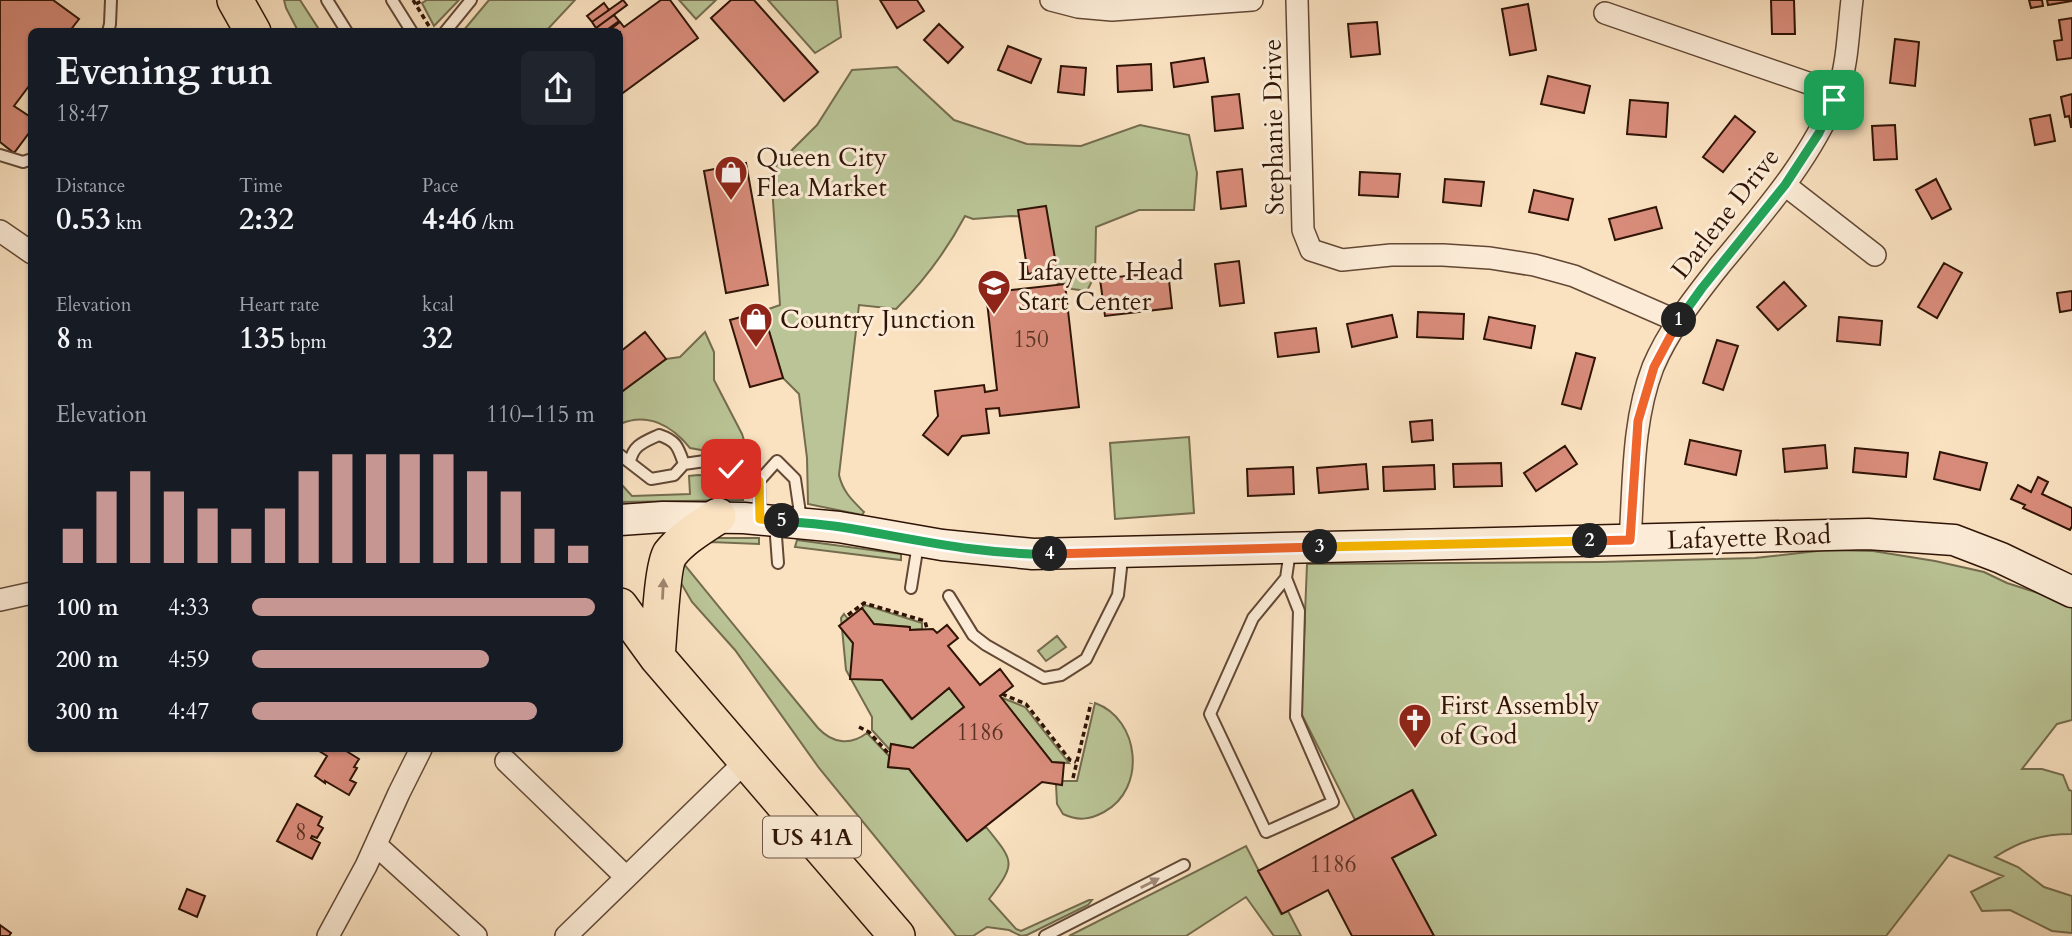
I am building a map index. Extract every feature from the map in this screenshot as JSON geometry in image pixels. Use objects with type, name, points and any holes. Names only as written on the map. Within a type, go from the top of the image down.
[{"type":"highway","points":[[657,657],[668,556],[681,542],[718,516]]},
{"type":"highway","name":"US 41A","points":[[623,610],[657,657],[897,936]]},
{"type":"main road","name":"Lafayette Road","points":[[623,520],[718,516],[877,528],[918,541],[942,545],[1033,554],[1868,534],[1954,540],[2001,558],[2072,592]]},
{"type":"street","points":[[1051,0],[1078,7],[1112,10],[1252,0]]},
{"type":"street","name":"Stephanie Drive","points":[[1297,0],[1303,230],[1311,250],[1342,260],[1443,255],[1490,258],[1534,265],[1574,276],[1678,321]]},
{"type":"street","name":"Darlene Drive","points":[[1630,540],[1638,421],[1654,367],[1678,321],[1785,185],[1819,133],[1838,93],[1846,54],[1852,0]]},
{"type":"street","points":[[1605,13],[1838,93]]},
{"type":"street","points":[[1785,185],[1875,255]]},
{"type":"street","points":[[0,231],[28,250]]},
{"type":"street","points":[[0,600],[28,594]]},
{"type":"street","points":[[328,936],[359,880],[419,752]]},
{"type":"street","points":[[506,761],[625,876]]},
{"type":"street","points":[[566,936],[746,761]]},
{"type":"street","points":[[376,845],[476,936]]},
{"type":"lane","points":[[108,28],[111,0]]},
{"type":"lane","points":[[327,0],[344,28]]},
{"type":"lane","points":[[393,0],[408,28]]},
{"type":"lane","points":[[448,28],[471,0]]},
{"type":"lane","points":[[0,155],[23,162],[28,160]]},
{"type":"lane","points":[[630,462],[632,452],[643,442],[659,435],[671,439],[678,446],[684,464]]},
{"type":"lane","points":[[623,457],[650,479],[674,475],[684,464],[705,461],[731,469],[759,481],[779,521]]},
{"type":"lane","points":[[759,481],[777,461],[796,479],[779,521],[775,545],[778,563]]},
{"type":"lane","points":[[911,588],[918,541]]},
{"type":"lane","points":[[1286,578],[1253,618],[1210,714],[1266,832],[1333,802],[1296,717],[1298,611],[1286,578],[1290,548]]},
{"type":"lane","points":[[949,596],[973,635],[986,645],[1044,678],[1061,676],[1086,659],[1118,595],[1120,552]]},
{"type":"lane","points":[[1045,936],[1184,865]]},
{"type":"path","points":[[423,0],[414,2],[430,28]]},
{"type":"path","points":[[848,615],[864,603],[925,621],[928,629]]},
{"type":"path","points":[[1002,694],[1026,704],[1070,760],[1076,762]]},
{"type":"path","points":[[1073,778],[1091,703]]},
{"type":"path","points":[[859,727],[869,732],[890,754]]},
{"type":"green space","points":[[284,0],[300,0],[318,28],[296,28]]},
{"type":"green space","points":[[427,0],[459,0],[434,26],[422,3]]},
{"type":"green space","points":[[489,0],[575,0],[549,28],[466,28]]},
{"type":"green space","points":[[679,0],[716,0],[696,19]]},
{"type":"green space","points":[[768,0],[837,0],[841,37],[815,53]]},
{"type":"green space","points":[[897,67],[954,120],[1027,144],[1081,146],[1140,125],[1189,135],[1197,173],[1194,210],[1139,210],[1096,227],[1095,275],[1087,291],[1072,289],[1047,278],[1045,246],[1032,217],[973,219],[965,216],[934,265],[896,309],[859,305],[839,475],[852,500],[864,512],[862,515],[808,504],[807,458],[799,394],[783,378],[763,311],[780,305],[771,171],[817,125],[852,70]]},
{"type":"green space","points":[[705,332],[714,352],[714,380],[742,434],[747,450],[745,463],[729,455],[690,448],[675,433],[659,423],[640,420],[623,423],[623,391],[666,359],[680,357]]},
{"type":"green space","points":[[1189,437],[1194,513],[1115,519],[1110,443]]},
{"type":"green space","points":[[689,476],[717,478],[744,494],[743,500],[623,502],[623,486],[632,496],[690,494]]},
{"type":"green space","points":[[712,538],[759,538],[759,544],[710,542],[683,563],[818,728],[829,737],[841,741],[854,740],[867,733],[889,756],[888,767],[909,769],[967,841],[986,827],[1007,855],[1008,862],[1004,877],[989,899],[1016,929],[1021,931],[1092,900],[1088,905],[1027,935],[1021,936],[1009,930],[987,927],[973,936],[956,936],[819,768],[735,650],[692,602],[681,583],[678,556]]},
{"type":"green space","points":[[797,540],[901,554],[901,560],[795,547]]},
{"type":"green space","points":[[1826,550],[1873,551],[1984,572],[2072,606],[2072,720],[2057,724],[2022,769],[2042,769],[2063,775],[2069,790],[2072,791],[2072,834],[2051,835],[2032,840],[1995,857],[2018,867],[2044,887],[2072,896],[2072,933],[2052,931],[2010,910],[1982,911],[1971,892],[2003,876],[1949,855],[1886,936],[1434,936],[1392,858],[1436,835],[1413,790],[1355,820],[1301,713],[1307,564],[1755,558]]},
{"type":"green space","points":[[865,605],[922,623],[922,629],[910,630],[909,627],[874,624],[862,608]]},
{"type":"green space","points":[[844,614],[848,619],[844,625],[853,643],[851,677],[882,680],[911,719],[949,688],[964,707],[913,748],[891,744],[890,750],[872,730],[872,717],[846,670],[841,618]]},
{"type":"green space","points":[[1057,636],[1066,647],[1046,661],[1038,651]]},
{"type":"green space","points":[[1000,697],[1025,707],[1069,763],[1052,762]]},
{"type":"green space","points":[[1095,703],[1110,711],[1129,738],[1132,772],[1127,788],[1118,801],[1093,817],[1074,818],[1063,814],[1057,804],[1056,784],[1062,781],[1077,781]]},
{"type":"green space","points":[[1246,846],[1281,914],[1288,911],[1301,936],[1274,936],[1246,897],[1186,936],[1069,936]]},
{"type":"building","points":[[0,0],[53,0],[79,19],[72,28],[28,28],[28,87],[14,106],[28,115],[28,134],[14,153],[0,142]]},
{"type":"building","points":[[623,0],[627,5],[596,28],[592,22]]},
{"type":"building","points":[[661,0],[670,0],[698,38],[623,93],[623,28],[612,28],[620,22],[624,27]]},
{"type":"building","points":[[731,0],[754,0],[818,72],[784,101],[711,18]]},
{"type":"building","points":[[880,0],[917,0],[924,11],[897,28]]},
{"type":"building","points":[[1771,0],[1794,0],[1795,34],[1772,34]]},
{"type":"building","points":[[2029,0],[2042,0],[2043,6],[2031,8]]},
{"type":"building","points":[[2047,0],[2072,0],[2072,1],[2048,5]]},
{"type":"building","points":[[604,3],[609,10],[592,22],[587,16]]},
{"type":"building","points":[[1528,4],[1536,50],[1510,55],[1502,9]]},
{"type":"building","points":[[614,15],[619,21],[609,28],[596,28]]},
{"type":"building","points":[[2072,18],[2072,58],[2057,60],[2054,41],[2062,40],[2059,20]]},
{"type":"building","points":[[1377,22],[1380,54],[1351,57],[1348,24]]},
{"type":"building","points":[[939,24],[963,47],[948,63],[924,40]]},
{"type":"building","points":[[1895,39],[1919,42],[1915,86],[1890,83]]},
{"type":"building","points":[[1008,46],[1041,59],[1031,83],[998,70]]},
{"type":"building","points":[[1204,58],[1208,82],[1174,87],[1171,63]]},
{"type":"building","points":[[1151,64],[1152,90],[1118,92],[1117,66]]},
{"type":"building","points":[[1061,66],[1086,68],[1084,95],[1058,92]]},
{"type":"building","points":[[1548,76],[1590,86],[1584,113],[1541,104]]},
{"type":"building","points":[[1239,94],[1243,128],[1215,131],[1212,97]]},
{"type":"building","points":[[2072,94],[2071,127],[2069,116],[2065,117],[2061,97]]},
{"type":"building","points":[[1630,100],[1668,103],[1666,137],[1627,134]]},
{"type":"building","points":[[2050,115],[2055,141],[2035,145],[2030,119]]},
{"type":"building","points":[[1735,116],[1755,132],[1723,172],[1703,157]]},
{"type":"building","points":[[1895,125],[1897,159],[1874,160],[1872,126]]},
{"type":"building","name":"Queen City Flea Market","points":[[746,163],[768,285],[726,293],[704,171]]},
{"type":"building","points":[[1242,169],[1246,206],[1221,209],[1217,172]]},
{"type":"building","points":[[1360,172],[1400,174],[1398,197],[1359,195]]},
{"type":"building","points":[[1445,179],[1484,182],[1481,206],[1443,202]]},
{"type":"building","points":[[1936,179],[1951,209],[1932,219],[1916,190]]},
{"type":"building","points":[[1534,190],[1573,199],[1568,220],[1529,212]]},
{"type":"building","name":"Lafayette Head Start Center","points":[[1046,206],[1057,270],[1028,274],[1018,210]]},
{"type":"building","points":[[1656,207],[1662,228],[1615,240],[1609,219]]},
{"type":"building","points":[[1239,261],[1244,303],[1220,306],[1215,264]]},
{"type":"building","points":[[1944,263],[1962,273],[1937,318],[1918,307]]},
{"type":"building","name":"Lafayette Head Start Center","points":[[1168,271],[1172,308],[1105,316],[1100,279]]},
{"type":"building","points":[[1784,282],[1806,306],[1778,330],[1757,307]]},
{"type":"building","name":"Lafayette Head Start Center","points":[[1065,284],[1079,407],[1000,416],[999,408],[986,409],[989,433],[962,436],[948,455],[923,435],[938,416],[935,391],[984,385],[985,392],[997,390],[986,293]]},
{"type":"building","points":[[2072,291],[2072,310],[2060,312],[2057,293]]},
{"type":"building","name":"Country Junction","points":[[763,311],[783,378],[750,387],[730,320]]},
{"type":"building","points":[[1418,312],[1464,314],[1463,339],[1417,337]]},
{"type":"building","points":[[1392,315],[1397,337],[1352,347],[1347,324]]},
{"type":"building","points":[[1489,317],[1535,326],[1531,348],[1484,339]]},
{"type":"building","points":[[1839,317],[1882,321],[1880,345],[1837,341]]},
{"type":"building","points":[[1316,328],[1319,352],[1278,357],[1275,333]]},
{"type":"building","points":[[645,332],[666,359],[623,391],[623,350]]},
{"type":"building","points":[[1717,340],[1738,346],[1723,390],[1703,383]]},
{"type":"building","points":[[1576,353],[1595,358],[1581,409],[1562,404]]},
{"type":"building","points":[[1432,420],[1433,440],[1412,442],[1410,422]]},
{"type":"building","points":[[1690,440],[1741,451],[1736,475],[1685,464]]},
{"type":"building","points":[[1825,445],[1827,468],[1785,472],[1783,449]]},
{"type":"building","points":[[1565,446],[1577,464],[1536,491],[1524,473]]},
{"type":"building","points":[[1855,448],[1908,453],[1906,477],[1853,472]]},
{"type":"building","points":[[1940,452],[1987,463],[1980,490],[1934,479]]},
{"type":"building","points":[[1501,463],[1502,486],[1454,487],[1453,464]]},
{"type":"building","points":[[1366,464],[1368,489],[1319,493],[1317,468]]},
{"type":"building","points":[[1434,465],[1435,489],[1384,491],[1383,467]]},
{"type":"building","points":[[1293,467],[1294,494],[1248,496],[1247,469]]},
{"type":"building","points":[[2038,477],[2048,482],[2042,494],[2072,508],[2070,530],[2023,508],[2025,505],[2011,499],[2018,485],[2031,492]]},
{"type":"building","points":[[862,608],[874,624],[910,627],[910,630],[933,629],[937,633],[947,625],[958,638],[948,646],[980,685],[1000,669],[1013,686],[1000,696],[1052,762],[1064,763],[1062,785],[1042,782],[967,841],[909,769],[888,767],[891,744],[913,748],[964,707],[949,688],[912,719],[882,680],[850,679],[853,643],[839,626]]},
{"type":"building","points":[[321,752],[348,752],[359,759],[350,780],[356,783],[349,795],[315,776],[327,756]]},
{"type":"building","points":[[1412,790],[1436,835],[1392,858],[1434,936],[1352,936],[1328,890],[1282,914],[1258,871]]},
{"type":"building","points":[[297,804],[322,817],[318,825],[323,828],[317,838],[311,838],[320,843],[312,859],[277,841]]},
{"type":"building","points":[[187,889],[205,896],[197,917],[179,909]]},
{"type":"building","points":[[0,925],[11,933],[9,936],[0,936]]},
{"type":"place","name":"Queen City Flea Market","points":[[731,202]]},
{"type":"place","name":"Lafayette Head Start Center","points":[[994,316]]},
{"type":"place","name":"Country Junction","points":[[756,349]]},
{"type":"place","name":"First Assembly of God","points":[[1415,750]]},
{"type":"route","points":[[731,469],[759,481],[760,519],[839,527],[942,545],[1033,554],[1630,540],[1638,421],[1654,367],[1678,321],[1785,185],[1819,133],[1834,100]]}]
